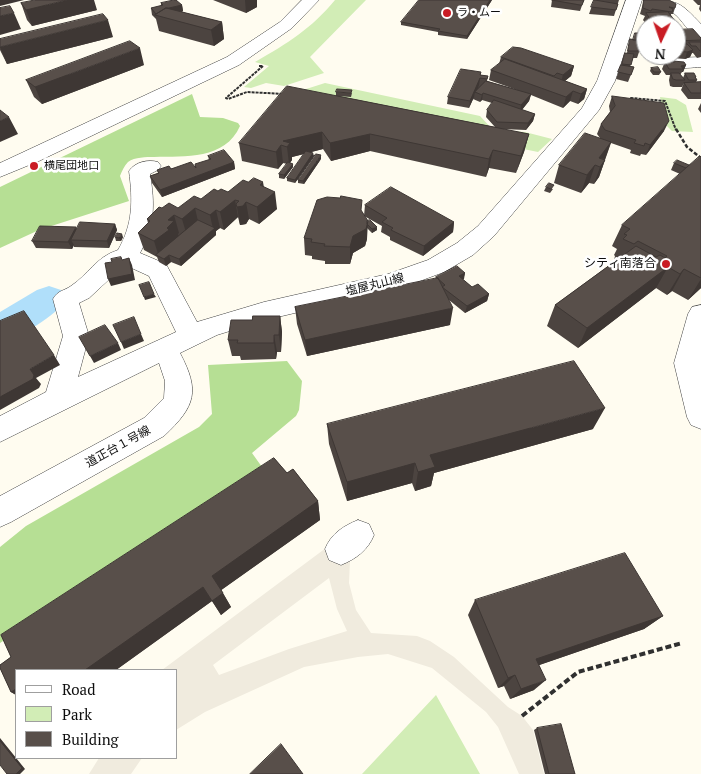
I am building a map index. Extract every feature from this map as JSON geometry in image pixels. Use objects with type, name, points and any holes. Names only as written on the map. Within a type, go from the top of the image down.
[{"type":"street","points":[[0,171],[233,61],[286,25],[311,0]]},
{"type":"street","name":"塩屋丸山線","points":[[0,430],[191,335],[242,317],[407,278],[436,266],[465,250],[486,231],[590,110],[606,81],[634,0]]},
{"type":"street","points":[[655,0],[677,8],[701,33]]},
{"type":"street","points":[[684,65],[698,67]]},
{"type":"street","points":[[126,256],[142,227],[144,206],[139,171],[151,166]]},
{"type":"street","points":[[58,400],[76,336],[65,299],[80,292],[113,260],[126,256],[158,270],[191,335]]},
{"type":"street","points":[[701,314],[687,364],[701,417]]},
{"type":"street","name":"道正台１号線","points":[[0,512],[154,427],[167,416],[177,403],[180,384],[175,366],[163,348]]},
{"type":"path","points":[[252,69],[263,66],[226,98],[228,99],[247,92],[287,95]]},
{"type":"path","points":[[628,107],[631,98],[665,100],[675,132],[693,153],[701,158]]},
{"type":"path","points":[[522,716],[578,672],[682,643]]},
{"type":"green space","points":[[335,0],[366,0],[310,57],[324,73],[284,86],[266,83],[251,88],[244,87],[269,66],[255,62],[298,35]]},
{"type":"green space","points":[[325,83],[480,116],[493,130],[525,132],[552,139],[538,152],[290,101],[303,90]]},
{"type":"green space","points":[[192,94],[200,117],[223,118],[238,123],[240,126],[225,145],[203,154],[191,156],[144,157],[131,160],[125,165],[120,176],[129,201],[39,230],[0,248],[0,187]]},
{"type":"green space","points":[[660,97],[676,99],[686,105],[693,132],[672,131],[666,125]]},
{"type":"green space","points":[[287,361],[302,381],[299,410],[296,416],[252,453],[262,467],[0,643],[0,547],[26,526],[199,427],[212,414],[208,365]]},
{"type":"green space","points":[[436,695],[480,774],[362,774]]},
{"type":"shaded area","points":[[334,542],[350,561],[349,583],[356,610],[371,633],[417,636],[430,641],[454,657],[508,707],[522,716],[533,730],[544,774],[519,774],[498,727],[486,712],[432,668],[388,654],[358,657],[304,667],[205,712],[178,729],[178,669],[163,669]],"holes":[[[329,578],[337,609],[347,631],[289,649],[219,675],[213,665]]]},
{"type":"shaded area","points":[[98,759],[141,759],[131,774],[89,774]]},
{"type":"building","points":[[35,0],[67,0],[26,10],[21,3]]},
{"type":"building","points":[[174,0],[182,5],[166,8],[156,14],[151,8],[163,5],[161,3]]},
{"type":"building","name":"ラ・ムー","points":[[419,0],[490,0],[467,36],[401,22]]},
{"type":"building","points":[[552,0],[584,0],[582,5]]},
{"type":"building","points":[[594,0],[618,4],[616,10],[591,7]]},
{"type":"building","points":[[644,0],[669,0],[676,4],[675,8],[669,7],[673,9],[672,12],[652,9],[651,11],[643,8]]},
{"type":"building","points":[[10,6],[14,13],[0,16],[0,8]]},
{"type":"building","points":[[166,8],[222,22],[211,30],[155,15]]},
{"type":"building","points":[[668,12],[670,15],[647,15],[646,13]]},
{"type":"building","points":[[103,14],[108,20],[0,47],[0,39]]},
{"type":"building","points":[[686,29],[693,29],[701,40],[686,41]]},
{"type":"building","points":[[630,39],[636,40],[636,51],[628,51]]},
{"type":"building","points":[[130,41],[140,48],[35,87],[26,80]]},
{"type":"building","points":[[689,42],[701,42],[701,51],[696,46],[692,46]]},
{"type":"building","points":[[686,44],[693,50],[686,52]]},
{"type":"building","points":[[513,47],[574,66],[563,75],[557,73],[554,76],[501,57]]},
{"type":"building","points":[[625,53],[634,54],[631,65],[622,64]]},
{"type":"building","points":[[505,59],[587,89],[581,94],[573,91],[566,97],[491,70]]},
{"type":"building","points":[[621,65],[634,67],[631,75],[618,72]]},
{"type":"building","points":[[667,65],[686,65],[681,66],[683,69],[669,69]]},
{"type":"building","points":[[658,67],[661,72],[654,72],[651,68]]},
{"type":"building","points":[[461,69],[481,72],[480,75],[488,76],[487,79],[480,78],[470,101],[448,97]]},
{"type":"building","points":[[671,73],[679,73],[685,80],[673,79]]},
{"type":"building","points":[[685,73],[694,73],[697,80],[689,80]]},
{"type":"building","points":[[486,81],[531,94],[521,105],[475,92]]},
{"type":"building","points":[[701,82],[701,93],[691,93],[684,83]]},
{"type":"building","points":[[287,86],[529,134],[521,156],[493,150],[489,159],[370,134],[330,143],[322,132],[283,141],[290,143],[287,147],[281,145],[276,152],[239,143]]},
{"type":"building","points":[[337,89],[352,90],[351,93],[336,92]]},
{"type":"building","points":[[612,96],[664,103],[669,121],[650,145],[645,143],[644,146],[634,143],[636,140],[605,130],[601,124],[615,106]]},
{"type":"building","points":[[494,100],[535,114],[528,123],[497,122],[487,110]]},
{"type":"building","points":[[0,110],[9,117],[0,121]]},
{"type":"building","points":[[585,133],[611,142],[599,158],[605,160],[600,167],[595,165],[587,175],[559,165]]},
{"type":"building","points":[[224,150],[234,162],[160,190],[150,176],[159,173],[157,170],[169,166],[171,169],[191,162],[196,168],[195,164],[211,159],[208,156]]},
{"type":"building","points":[[306,151],[313,153],[295,180],[287,178]]},
{"type":"building","points":[[316,154],[321,155],[303,181],[298,180]]},
{"type":"building","name":"シティ南落合","points":[[700,156],[701,278],[684,269],[680,274],[668,267],[587,328],[555,305],[636,246],[656,257],[660,255],[665,258],[667,256],[638,241],[634,244],[623,239],[627,235],[624,234],[630,229],[622,225]]},
{"type":"building","points":[[677,160],[689,165],[686,168],[674,163]]},
{"type":"building","points":[[288,162],[293,164],[284,175],[279,174]]},
{"type":"building","points":[[254,178],[263,182],[260,185],[275,192],[257,207],[246,202],[243,206],[237,207],[236,204],[239,201],[235,200],[220,212],[216,210],[210,215],[195,208],[182,219],[174,215],[168,220],[174,221],[167,228],[169,230],[154,241],[138,233],[150,221],[147,219],[159,207],[162,208],[169,203],[178,208],[194,196],[201,199],[214,189],[228,192],[243,180],[248,182]]},
{"type":"building","points":[[549,183],[554,185],[551,189],[546,187]]},
{"type":"building","points":[[391,187],[454,222],[424,246],[391,230],[393,228],[382,222],[387,218],[365,205]]},
{"type":"building","points":[[341,196],[362,200],[361,210],[368,221],[366,229],[353,236],[350,247],[324,246],[325,244],[311,242],[312,239],[304,238],[317,200],[327,197],[340,198]]},
{"type":"building","points":[[198,220],[215,228],[179,259],[169,255],[164,259],[156,255]]},
{"type":"building","points":[[370,220],[377,227],[372,229],[367,224],[367,221]]},
{"type":"building","points":[[80,222],[115,224],[107,241],[71,240]]},
{"type":"building","points":[[40,226],[76,227],[68,242],[32,241]]},
{"type":"building","points":[[117,233],[122,234],[119,238],[115,237]]},
{"type":"building","points":[[121,257],[122,260],[129,258],[132,274],[108,279],[105,263],[112,262],[111,259]]},
{"type":"building","points":[[457,266],[465,273],[459,276],[472,287],[478,284],[489,294],[467,306],[442,287],[445,285],[436,277]]},
{"type":"building","points":[[438,278],[453,308],[305,340],[295,307]]},
{"type":"building","points":[[149,282],[154,294],[144,297],[139,285]]},
{"type":"building","points":[[24,311],[54,355],[30,369],[34,375],[33,379],[0,397],[0,321]]},
{"type":"building","points":[[253,316],[280,316],[279,335],[274,335],[274,343],[237,343],[238,340],[228,340],[231,320],[252,320]]},
{"type":"building","points":[[134,317],[141,334],[121,342],[113,325]]},
{"type":"building","points":[[105,325],[118,343],[90,356],[79,337]]},
{"type":"building","points":[[574,361],[605,408],[430,455],[435,467],[418,472],[415,463],[347,482],[327,424]]},
{"type":"building","points":[[274,458],[287,473],[293,469],[318,501],[212,576],[223,593],[212,601],[203,587],[86,669],[15,669],[15,690],[11,692],[0,668],[0,665],[11,657],[1,635]]},
{"type":"building","points":[[625,553],[663,616],[536,659],[546,680],[521,689],[515,675],[508,678],[475,600]]},
{"type":"building","points":[[561,724],[575,774],[549,774],[537,728]]},
{"type":"building","points":[[0,741],[22,768],[16,774],[7,774],[0,765]]},
{"type":"building","points":[[281,744],[303,774],[250,774]]},
{"type":"waterway","points":[[0,329],[49,299]]},
{"type":"place","name":"ラ・ムー","points":[[447,13]]},
{"type":"place","name":"横尾団地口","points":[[34,166]]},
{"type":"place","name":"シティ南落合","points":[[666,264]]}]
